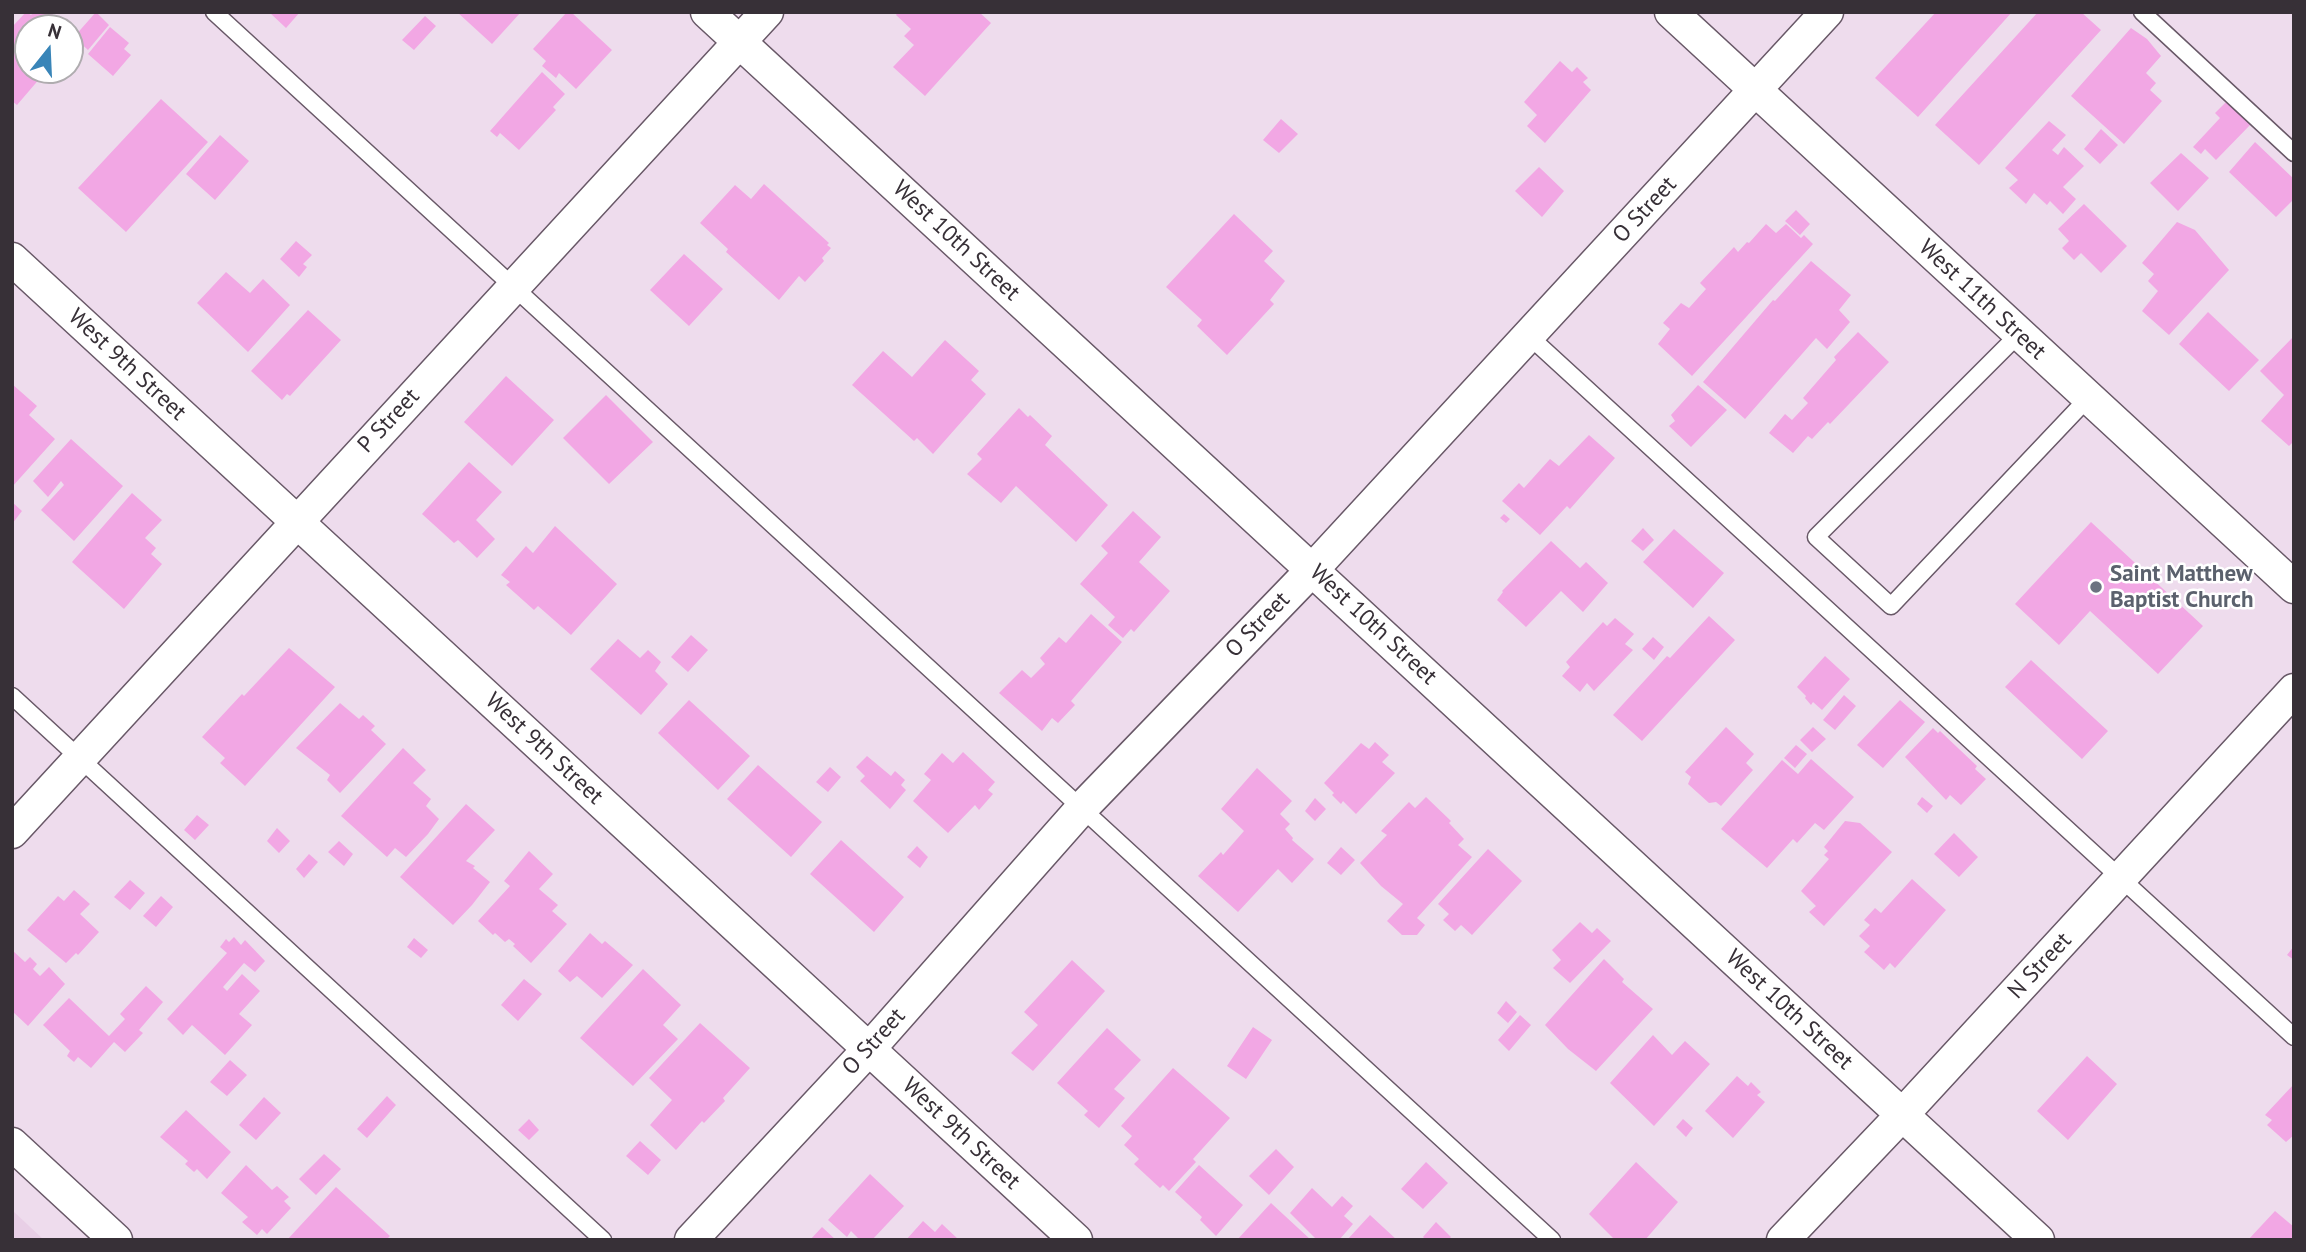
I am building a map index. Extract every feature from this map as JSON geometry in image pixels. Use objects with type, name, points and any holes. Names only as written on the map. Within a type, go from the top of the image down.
[{"type":"street","name":"West 10th Street","points":[[706,12],[2038,1240]]},
{"type":"street","name":"P Street","points":[[12,832],[767,12]]},
{"type":"street","name":"West 11th Street","points":[[1671,12],[2294,587]]},
{"type":"street","name":"O Street","points":[[691,1240],[869,1049],[1082,808],[1313,569],[1828,12]]},
{"type":"street","name":"West 9th Street","points":[[12,258],[1076,1240]]},
{"type":"street","name":"N Street","points":[[1783,1240],[2294,690]]},
{"type":"street","points":[[12,1144],[116,1240]]},
{"type":"lane","points":[[214,12],[1552,1240]]},
{"type":"lane","points":[[2142,12],[2294,153]]},
{"type":"lane","points":[[2019,334],[1816,537],[1891,606],[2088,398]]},
{"type":"lane","points":[[1529,336],[2294,1037]]},
{"type":"lane","points":[[12,696],[603,1240]]},
{"type":"shaded area","points":[[12,1210],[44,1240],[12,1240]]},
{"type":"building","points":[[34,12],[52,14],[32,14]]},
{"type":"building","points":[[96,12],[109,25],[88,50],[84,46],[84,26]]},
{"type":"building","points":[[269,12],[300,12],[286,28]]},
{"type":"building","points":[[457,12],[521,12],[492,44]]},
{"type":"building","points":[[567,12],[571,12],[612,50],[576,89],[559,73],[556,78],[542,66],[546,61],[533,49]]},
{"type":"building","points":[[898,12],[979,12],[991,23],[925,96],[893,67],[914,45],[904,36],[911,29],[896,15]]},
{"type":"building","points":[[1936,12],[2012,12],[1918,117],[1875,78]]},
{"type":"building","points":[[2038,12],[2081,12],[2101,30],[1979,165],[1935,125]]},
{"type":"building","points":[[425,16],[436,26],[414,50],[402,40]]},
{"type":"building","points":[[14,25],[14,84],[35,84],[17,105],[12,101]]},
{"type":"building","points":[[110,27],[129,43],[124,49],[131,55],[113,76],[88,54]]},
{"type":"building","points":[[2131,28],[2147,39],[2161,56],[2146,73],[2156,83],[2150,90],[2162,101],[2124,144],[2071,96]]},
{"type":"building","points":[[1560,61],[1572,72],[1577,67],[1588,78],[1583,82],[1591,90],[1545,143],[1527,126],[1537,115],[1524,102]]},
{"type":"building","points":[[542,72],[565,94],[553,107],[556,110],[519,150],[500,133],[497,137],[490,131]]},
{"type":"building","points":[[161,99],[208,142],[126,232],[78,188]]},
{"type":"building","points":[[2228,100],[2252,123],[2216,160],[2205,149],[2201,154],[2193,147],[2220,118],[2215,113]]},
{"type":"building","points":[[1281,119],[1298,134],[1279,153],[1263,140]]},
{"type":"building","points":[[2049,121],[2066,135],[2052,150],[2058,155],[2064,147],[2084,166],[2063,187],[2076,199],[2063,214],[2050,201],[2047,205],[2034,193],[2026,204],[2009,188],[2018,180],[2005,168]]},
{"type":"building","points":[[2101,129],[2118,145],[2100,164],[2084,149]]},
{"type":"building","points":[[220,135],[249,161],[215,200],[186,174]]},
{"type":"building","points":[[2255,142],[2294,179],[2294,199],[2276,217],[2229,172]]},
{"type":"building","points":[[2181,153],[2209,178],[2178,211],[2150,183]]},
{"type":"building","points":[[1539,167],[1564,191],[1542,217],[1515,191]]},
{"type":"building","points":[[764,184],[829,243],[827,245],[831,248],[822,258],[824,261],[805,282],[799,276],[779,300],[726,252],[728,249],[700,223],[735,185],[751,199]]},
{"type":"building","points":[[2084,204],[2127,246],[2101,273],[2081,253],[2074,260],[2062,248],[2069,241],[2058,229]]},
{"type":"building","points":[[1796,210],[1810,224],[1800,235],[1785,221]]},
{"type":"building","points":[[1234,214],[1273,251],[1264,261],[1285,281],[1270,300],[1274,304],[1227,355],[1197,326],[1202,320],[1166,287]]},
{"type":"building","points":[[2177,222],[2195,230],[2229,270],[2169,335],[2142,311],[2158,291],[2148,281],[2154,274],[2142,263]]},
{"type":"building","points":[[1766,224],[1776,233],[1786,224],[1801,238],[1804,235],[1813,244],[1692,376],[1658,344],[1670,329],[1663,323],[1681,303],[1689,308],[1706,289],[1700,283],[1734,247],[1738,252]]},
{"type":"building","points":[[296,241],[312,255],[303,264],[307,267],[299,277],[280,259]]},
{"type":"building","points":[[684,254],[723,289],[689,326],[650,290]]},
{"type":"building","points":[[1811,261],[1851,295],[1839,310],[1850,322],[1827,349],[1816,338],[1745,419],[1703,382],[1773,300],[1775,301]]},
{"type":"building","points":[[226,272],[250,293],[263,279],[290,305],[248,352],[197,303]]},
{"type":"building","points":[[308,310],[341,340],[290,396],[287,394],[282,400],[251,371]]},
{"type":"building","points":[[2208,312],[2259,360],[2229,391],[2179,344]]},
{"type":"building","points":[[1858,332],[1889,362],[1830,424],[1828,422],[1812,439],[1808,436],[1793,453],[1769,433],[1785,414],[1792,420],[1808,403],[1803,398],[1836,360],[1834,357]]},
{"type":"building","points":[[2294,336],[2294,441],[2289,446],[2261,421],[2284,395],[2260,371]]},
{"type":"building","points":[[945,340],[979,371],[971,380],[986,394],[933,454],[917,438],[914,441],[852,385],[883,351],[912,377]]},
{"type":"building","points":[[506,376],[554,420],[512,466],[464,422]]},
{"type":"building","points":[[12,384],[37,406],[29,415],[55,439],[12,487]]},
{"type":"building","points":[[1698,385],[1727,410],[1691,447],[1669,426],[1675,421],[1671,415]]},
{"type":"building","points":[[606,395],[653,442],[609,484],[563,438]]},
{"type":"building","points":[[1019,408],[1052,436],[1045,445],[1108,505],[1076,542],[1016,486],[1001,503],[967,474],[982,459],[977,454]]},
{"type":"building","points":[[1589,435],[1615,458],[1570,509],[1567,506],[1540,535],[1502,501],[1519,483],[1524,488],[1550,459],[1559,466]]},
{"type":"building","points":[[71,439],[123,486],[74,541],[41,510],[64,485],[61,481],[48,497],[33,481]]},
{"type":"building","points":[[469,462],[502,492],[476,520],[495,539],[477,558],[458,540],[454,543],[422,514]]},
{"type":"building","points":[[132,493],[162,520],[145,538],[156,548],[151,554],[162,564],[124,609],[72,562]]},
{"type":"building","points":[[12,502],[22,511],[12,524]]},
{"type":"building","points":[[1133,511],[1161,537],[1139,562],[1170,591],[1134,632],[1131,629],[1123,638],[1108,625],[1115,617],[1080,584],[1108,553],[1101,546]]},
{"type":"building","points":[[1504,514],[1510,519],[1506,523],[1500,518]]},
{"type":"building","name":"Saint Matthew Baptist Church","points":[[2091,522],[2203,626],[2158,674],[2090,611],[2059,645],[2015,604]]},
{"type":"building","points":[[555,526],[617,584],[571,635],[538,606],[534,610],[506,585],[510,582],[501,575],[526,546],[533,553]]},
{"type":"building","points":[[1643,528],[1654,540],[1643,551],[1631,541]]},
{"type":"building","points":[[1674,529],[1724,573],[1693,608],[1643,562]]},
{"type":"building","points":[[1551,541],[1580,568],[1586,562],[1608,583],[1583,612],[1561,591],[1526,627],[1497,600],[1502,591]]},
{"type":"building","points":[[1091,614],[1122,642],[1071,701],[1075,705],[1058,723],[1052,718],[1042,731],[999,693],[1022,670],[1031,678],[1045,664],[1040,658],[1059,637],[1066,643]]},
{"type":"building","points":[[1709,616],[1735,640],[1642,741],[1613,715],[1667,656],[1670,658]]},
{"type":"building","points":[[1615,618],[1634,634],[1625,644],[1633,650],[1594,691],[1587,683],[1580,692],[1562,676],[1570,667],[1566,662],[1603,622],[1607,626]]},
{"type":"building","points":[[691,635],[708,650],[688,672],[671,657]]},
{"type":"building","points":[[1653,637],[1664,647],[1654,660],[1642,649]]},
{"type":"building","points":[[618,639],[640,658],[648,650],[661,662],[655,671],[668,684],[641,715],[590,669]]},
{"type":"building","points":[[289,648],[335,687],[245,786],[220,763],[225,758],[202,737]]},
{"type":"building","points":[[1825,656],[1850,679],[1822,710],[1813,702],[1811,705],[1797,687]]},
{"type":"building","points":[[2031,660],[2108,731],[2082,759],[2005,687]]},
{"type":"building","points":[[1844,695],[1856,706],[1835,730],[1823,720]]},
{"type":"building","points":[[689,700],[750,756],[718,790],[658,733]]},
{"type":"building","points":[[1900,700],[1925,722],[1883,768],[1857,745]]},
{"type":"building","points":[[340,703],[359,719],[363,715],[375,726],[371,730],[386,744],[340,793],[327,780],[330,775],[296,748]]},
{"type":"building","points":[[1726,727],[1754,754],[1746,763],[1753,770],[1721,806],[1716,802],[1709,803],[1688,784],[1691,777],[1685,772]]},
{"type":"building","points":[[1813,727],[1826,739],[1812,752],[1800,740]]},
{"type":"building","points":[[1933,728],[1938,733],[1940,731],[1977,766],[1975,769],[1986,779],[1961,805],[1950,795],[1946,800],[1905,757]]},
{"type":"building","points":[[1375,742],[1389,755],[1382,762],[1395,773],[1356,814],[1343,801],[1341,804],[1324,783],[1361,743],[1369,749]]},
{"type":"building","points":[[1796,745],[1807,754],[1795,768],[1784,758]]},
{"type":"building","points":[[403,748],[426,770],[413,783],[431,799],[426,806],[439,819],[406,857],[395,848],[387,857],[341,816]]},
{"type":"building","points":[[963,752],[995,782],[988,790],[993,794],[979,810],[975,805],[948,833],[913,801],[931,780],[924,774],[942,753],[953,763]]},
{"type":"building","points":[[867,756],[891,776],[895,771],[905,780],[901,785],[906,790],[890,809],[860,781],[865,776],[856,767]]},
{"type":"building","points":[[1811,759],[1854,797],[1824,830],[1815,823],[1797,843],[1793,839],[1767,868],[1721,829],[1782,760],[1798,774]]},
{"type":"building","points":[[758,765],[822,822],[791,857],[727,799]]},
{"type":"building","points":[[830,767],[841,777],[828,792],[816,782]]},
{"type":"building","points":[[1257,768],[1292,801],[1280,814],[1290,824],[1285,829],[1292,840],[1314,859],[1292,883],[1278,869],[1238,912],[1198,876],[1221,852],[1223,855],[1244,831],[1221,809]]},
{"type":"building","points":[[1426,797],[1451,821],[1449,823],[1464,839],[1458,845],[1472,857],[1417,918],[1425,925],[1417,935],[1402,935],[1387,921],[1403,904],[1381,886],[1360,863],[1387,835],[1381,831],[1409,802],[1415,808]]},
{"type":"building","points":[[1922,797],[1933,806],[1927,813],[1917,804]]},
{"type":"building","points":[[1315,798],[1326,809],[1315,821],[1305,811]]},
{"type":"building","points":[[466,804],[495,830],[466,861],[475,866],[473,868],[490,882],[453,925],[400,877]]},
{"type":"building","points":[[197,815],[209,825],[195,840],[184,830]]},
{"type":"building","points":[[1845,821],[1860,823],[1892,852],[1824,926],[1809,912],[1816,906],[1801,891],[1829,859],[1824,855],[1828,851],[1824,847]]},
{"type":"building","points":[[277,828],[290,841],[279,853],[267,841]]},
{"type":"building","points":[[1954,833],[1978,857],[1959,877],[1934,854]]},
{"type":"building","points":[[841,840],[904,897],[874,932],[810,874]]},
{"type":"building","points":[[339,841],[353,854],[344,866],[328,852]]},
{"type":"building","points":[[917,846],[928,857],[920,868],[907,857]]},
{"type":"building","points":[[1341,847],[1355,860],[1341,875],[1327,863]]},
{"type":"building","points":[[1488,849],[1522,881],[1472,935],[1461,925],[1455,931],[1443,920],[1449,914],[1438,904]]},
{"type":"building","points":[[529,851],[553,874],[539,889],[558,905],[552,911],[567,924],[531,963],[509,939],[505,942],[478,921],[510,886],[504,881]]},
{"type":"building","points":[[309,854],[318,862],[304,878],[296,869]]},
{"type":"building","points":[[1912,879],[1946,910],[1895,968],[1890,963],[1884,970],[1864,952],[1870,946],[1859,936],[1870,925],[1864,920],[1875,908],[1881,913]]},
{"type":"building","points":[[130,880],[145,893],[130,910],[114,897]]},
{"type":"building","points":[[74,890],[90,904],[80,914],[99,932],[78,955],[76,953],[66,963],[27,930],[58,896],[64,901]]},
{"type":"building","points":[[161,896],[173,907],[156,927],[143,916]]},
{"type":"building","points":[[1580,922],[1592,933],[1597,928],[1611,941],[1570,983],[1553,968],[1561,960],[1552,950]]},
{"type":"building","points":[[590,933],[602,944],[605,941],[633,965],[602,998],[577,976],[570,982],[558,971]]},
{"type":"building","points":[[234,937],[241,945],[245,940],[265,961],[255,972],[244,963],[223,987],[227,991],[242,974],[260,991],[239,1014],[252,1025],[225,1055],[192,1025],[183,1035],[167,1019],[227,953],[220,947],[226,939],[229,942]]},
{"type":"building","points":[[414,938],[428,950],[421,958],[407,947]]},
{"type":"building","points":[[2294,946],[2294,960],[2287,955]]},
{"type":"building","points":[[12,950],[25,962],[30,957],[37,964],[33,969],[40,976],[49,967],[65,984],[28,1026],[12,1011]]},
{"type":"building","points":[[1604,959],[1624,979],[1622,982],[1653,1009],[1596,1071],[1568,1049],[1545,1025]]},
{"type":"building","points":[[1072,960],[1105,991],[1033,1071],[1011,1053],[1038,1025],[1024,1012]]},
{"type":"building","points":[[643,969],[681,1005],[663,1025],[678,1039],[633,1086],[580,1038]]},
{"type":"building","points":[[524,979],[542,994],[518,1021],[501,1005]]},
{"type":"building","points":[[146,986],[163,1002],[139,1030],[143,1033],[125,1052],[114,1042],[91,1068],[78,1057],[74,1062],[67,1056],[70,1051],[43,1025],[69,998],[109,1036],[125,1019],[120,1014]]},
{"type":"building","points":[[1506,1001],[1517,1012],[1508,1023],[1497,1013]]},
{"type":"building","points":[[1520,1015],[1531,1025],[1509,1051],[1498,1040]]},
{"type":"building","points":[[700,1023],[750,1068],[723,1098],[725,1101],[704,1123],[702,1121],[676,1150],[650,1125],[672,1100],[649,1078]]},
{"type":"building","points":[[1253,1027],[1272,1040],[1246,1079],[1227,1066]]},
{"type":"building","points":[[1107,1028],[1141,1060],[1114,1089],[1125,1098],[1099,1128],[1084,1115],[1088,1111],[1057,1083]]},
{"type":"building","points":[[1653,1035],[1672,1055],[1685,1041],[1710,1064],[1654,1126],[1610,1083]]},
{"type":"building","points":[[2087,1056],[2117,1084],[2068,1140],[2037,1111]]},
{"type":"building","points":[[230,1060],[247,1075],[227,1096],[210,1082]]},
{"type":"building","points":[[1173,1068],[1230,1118],[1193,1159],[1196,1162],[1169,1191],[1163,1185],[1160,1188],[1134,1164],[1139,1159],[1124,1145],[1132,1136],[1121,1126]]},
{"type":"building","points":[[1737,1076],[1748,1086],[1751,1082],[1761,1092],[1757,1095],[1765,1102],[1733,1138],[1705,1111]]},
{"type":"building","points":[[2294,1084],[2294,1135],[2286,1142],[2267,1125],[2272,1120],[2265,1115]]},
{"type":"building","points":[[387,1096],[396,1105],[367,1138],[357,1129]]},
{"type":"building","points":[[264,1097],[281,1113],[256,1140],[239,1125]]},
{"type":"building","points":[[186,1110],[231,1152],[207,1179],[197,1169],[194,1172],[185,1164],[188,1161],[160,1137]]},
{"type":"building","points":[[529,1119],[539,1130],[529,1140],[518,1130]]},
{"type":"building","points":[[1683,1119],[1693,1128],[1686,1137],[1676,1127]]},
{"type":"building","points":[[640,1141],[661,1160],[648,1175],[626,1156]]},
{"type":"building","points":[[1276,1149],[1294,1167],[1269,1195],[1249,1176]]},
{"type":"building","points":[[324,1154],[341,1169],[316,1195],[299,1179]]},
{"type":"building","points":[[1426,1162],[1448,1183],[1423,1209],[1401,1189]]},
{"type":"building","points":[[1636,1162],[1678,1202],[1645,1240],[1615,1240],[1589,1214]]},
{"type":"building","points":[[246,1165],[272,1190],[277,1186],[289,1197],[284,1201],[291,1208],[267,1234],[262,1229],[257,1235],[242,1222],[248,1217],[221,1193]]},
{"type":"building","points":[[1199,1165],[1243,1205],[1216,1236],[1200,1220],[1202,1217],[1175,1192]]},
{"type":"building","points":[[870,1174],[904,1206],[872,1240],[860,1240],[851,1231],[847,1237],[828,1220]]},
{"type":"building","points":[[336,1187],[390,1236],[386,1240],[287,1240]]},
{"type":"building","points":[[1312,1188],[1332,1207],[1342,1196],[1353,1206],[1344,1216],[1353,1224],[1339,1240],[1317,1240],[1290,1213]]},
{"type":"building","points":[[1271,1203],[1311,1240],[1237,1240]]},
{"type":"building","points":[[2275,1211],[2294,1227],[2294,1240],[2248,1240]]},
{"type":"building","points":[[1370,1215],[1397,1240],[1347,1240]]},
{"type":"building","points":[[923,1221],[935,1232],[942,1224],[959,1240],[906,1240]]},
{"type":"building","points":[[1436,1222],[1451,1237],[1448,1240],[1426,1240],[1423,1237]]},
{"type":"building","points":[[822,1227],[836,1240],[810,1240]]},
{"type":"place","name":"Saint Matthew Baptist Church","points":[[2096,587]]}]
